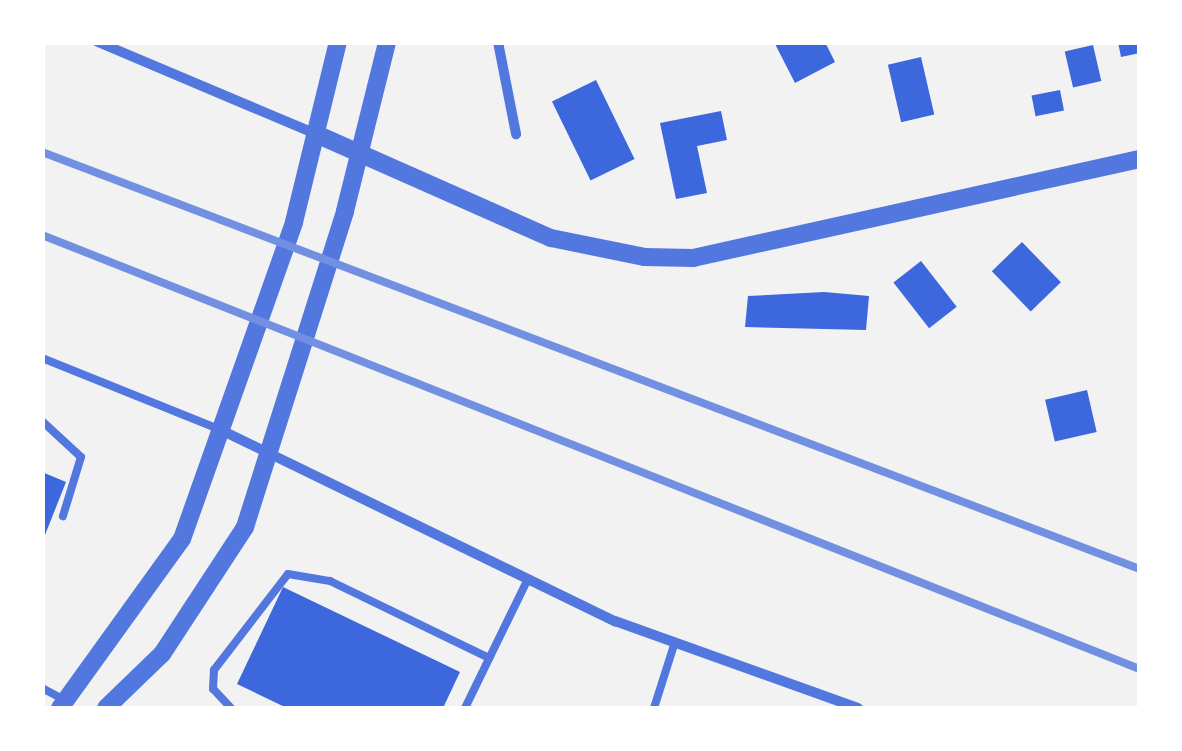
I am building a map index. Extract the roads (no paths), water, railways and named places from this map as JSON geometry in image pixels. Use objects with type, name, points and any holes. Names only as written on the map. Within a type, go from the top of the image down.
[{"type":"street","points":[[98,42],[551,238],[693,258],[1140,160]]},
{"type":"street","points":[[64,704],[182,539],[223,430],[316,134],[338,42]]},
{"type":"street","points":[[106,708],[162,654],[223,570],[271,450],[360,154],[386,42]]},
{"type":"street","points":[[498,42],[516,134]]},
{"type":"street","points":[[223,430],[271,450],[528,580],[674,644],[858,708]]},
{"type":"lane","points":[[42,358],[223,430]]},
{"type":"lane","points":[[42,421],[80,457],[62,516]]},
{"type":"lane","points":[[231,708],[214,689],[214,670],[288,574],[330,581],[489,658]]},
{"type":"lane","points":[[465,708],[528,580]]},
{"type":"lane","points":[[654,708],[674,644]]},
{"type":"lane","points":[[42,688],[64,704]]},
{"type":"railway","points":[[42,152],[1140,569]]},
{"type":"railway","points":[[42,235],[1140,669]]}]
